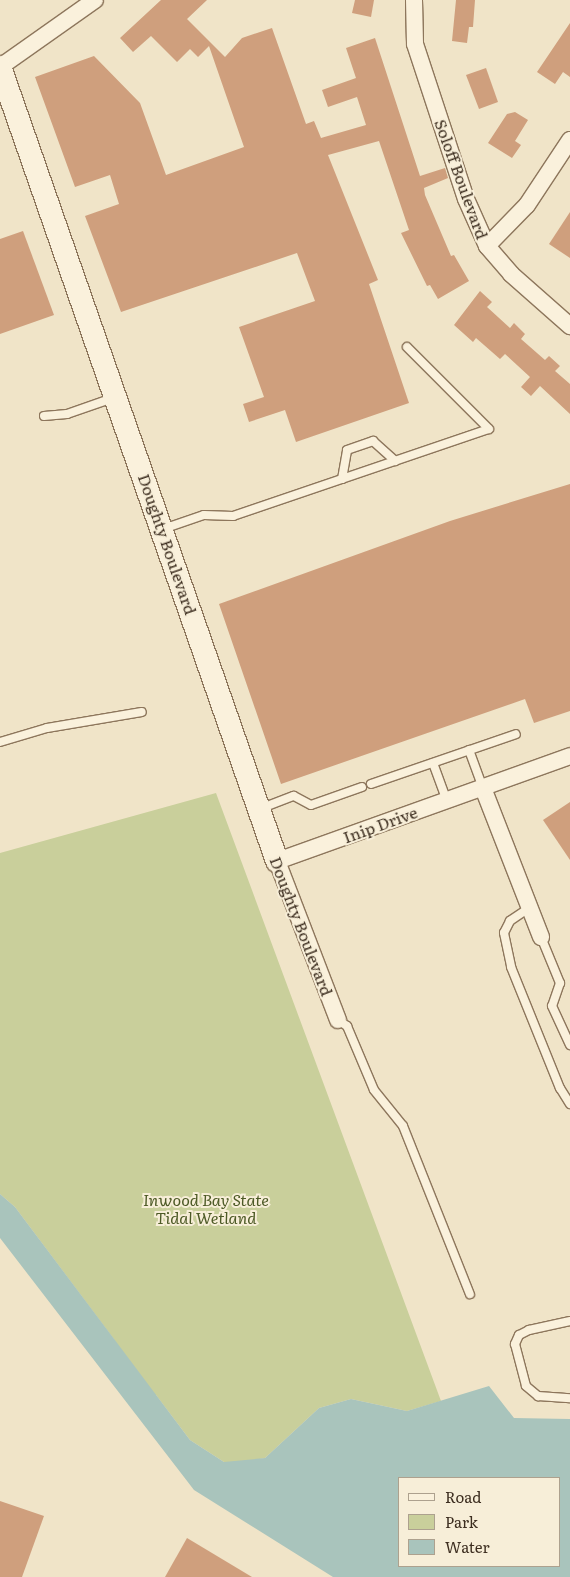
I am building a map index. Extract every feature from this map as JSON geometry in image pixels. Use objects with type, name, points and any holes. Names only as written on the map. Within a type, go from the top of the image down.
[{"type":"main road","name":"Doughty Boulevard","points":[[0,67],[117,397],[277,861]]},
{"type":"street","points":[[0,67],[95,0]]},
{"type":"street","name":"Soloff Boulevard","points":[[414,0],[415,44],[466,199],[487,246],[511,274],[570,326]]},
{"type":"street","points":[[487,246],[527,205],[570,140]]},
{"type":"street","name":"Inip Drive","points":[[277,861],[570,756]]},
{"type":"street","points":[[483,788],[541,937]]},
{"type":"street","name":"Doughty Boulevard","points":[[277,861],[338,1020]]},
{"type":"lane","points":[[163,529],[204,515],[233,516],[489,429],[407,347]]},
{"type":"lane","points":[[44,416],[67,414],[117,397]]},
{"type":"lane","points":[[342,479],[347,450],[373,441],[394,461]]},
{"type":"lane","points":[[0,742],[47,728],[142,712]]},
{"type":"lane","points":[[371,784],[516,734]]},
{"type":"lane","points":[[469,750],[483,788]]},
{"type":"lane","points":[[433,762],[447,800]]},
{"type":"lane","points":[[259,808],[294,796],[311,805],[362,787]]},
{"type":"lane","points":[[530,908],[510,921],[504,933],[511,967],[560,1088],[570,1104]]},
{"type":"lane","points":[[541,937],[560,983],[552,1006],[570,1045]]},
{"type":"lane","points":[[338,1020],[347,1026],[374,1090],[403,1126],[470,1294]]},
{"type":"lane","points":[[570,1321],[528,1330],[519,1335],[515,1344],[526,1386],[538,1396],[570,1398]]},
{"type":"green space","name":"Inwood Bay State Tidal Wetland","points":[[216,793],[441,1401],[407,1411],[351,1399],[319,1408],[265,1458],[244,1462],[224,1462],[190,1440],[156,1395],[152,1397],[113,1338],[15,1207],[0,1194],[0,853]]},
{"type":"water","points":[[0,1194],[15,1207],[190,1440],[224,1462],[265,1458],[319,1408],[351,1399],[407,1411],[489,1386],[514,1418],[570,1419],[570,1577],[333,1577],[194,1490],[0,1238]]},
{"type":"building","points":[[161,0],[207,0],[187,19],[225,57],[242,38],[272,28],[306,124],[314,121],[321,138],[366,125],[357,97],[328,107],[322,90],[356,78],[346,48],[375,38],[420,176],[445,168],[448,178],[424,188],[425,195],[451,256],[454,255],[469,281],[438,299],[430,285],[427,286],[401,233],[409,230],[379,141],[328,155],[378,280],[369,284],[409,403],[296,442],[285,410],[249,422],[243,404],[264,397],[239,327],[315,301],[297,253],[121,312],[85,216],[119,204],[110,175],[75,187],[35,77],[94,56],[140,103],[166,175],[244,147],[209,46],[198,57],[190,49],[177,62],[151,36],[133,52],[120,38]]},
{"type":"building","points":[[355,0],[374,0],[371,17],[352,13]]},
{"type":"building","points":[[456,0],[475,0],[473,27],[469,27],[467,43],[452,41]]},
{"type":"building","points":[[570,23],[570,77],[563,72],[555,84],[537,72]]},
{"type":"building","points":[[486,68],[498,102],[479,109],[466,75]]},
{"type":"building","points":[[515,112],[528,120],[515,141],[521,145],[512,158],[488,143],[507,114]]},
{"type":"building","points":[[570,212],[570,258],[549,244]]},
{"type":"building","points":[[23,231],[54,315],[0,334],[0,239]]},
{"type":"building","points":[[480,291],[492,302],[487,307],[510,328],[514,323],[525,334],[521,339],[545,360],[549,356],[560,366],[555,371],[570,384],[570,414],[540,386],[531,396],[521,387],[530,377],[505,354],[500,359],[476,338],[473,342],[454,325]]},
{"type":"building","points":[[570,484],[570,711],[534,723],[525,699],[281,784],[219,604],[450,521]]},
{"type":"building","points":[[570,802],[570,860],[543,820]]},
{"type":"building","points":[[0,1501],[44,1516],[22,1577],[0,1577]]},
{"type":"building","points":[[187,1538],[252,1577],[165,1577]]}]
